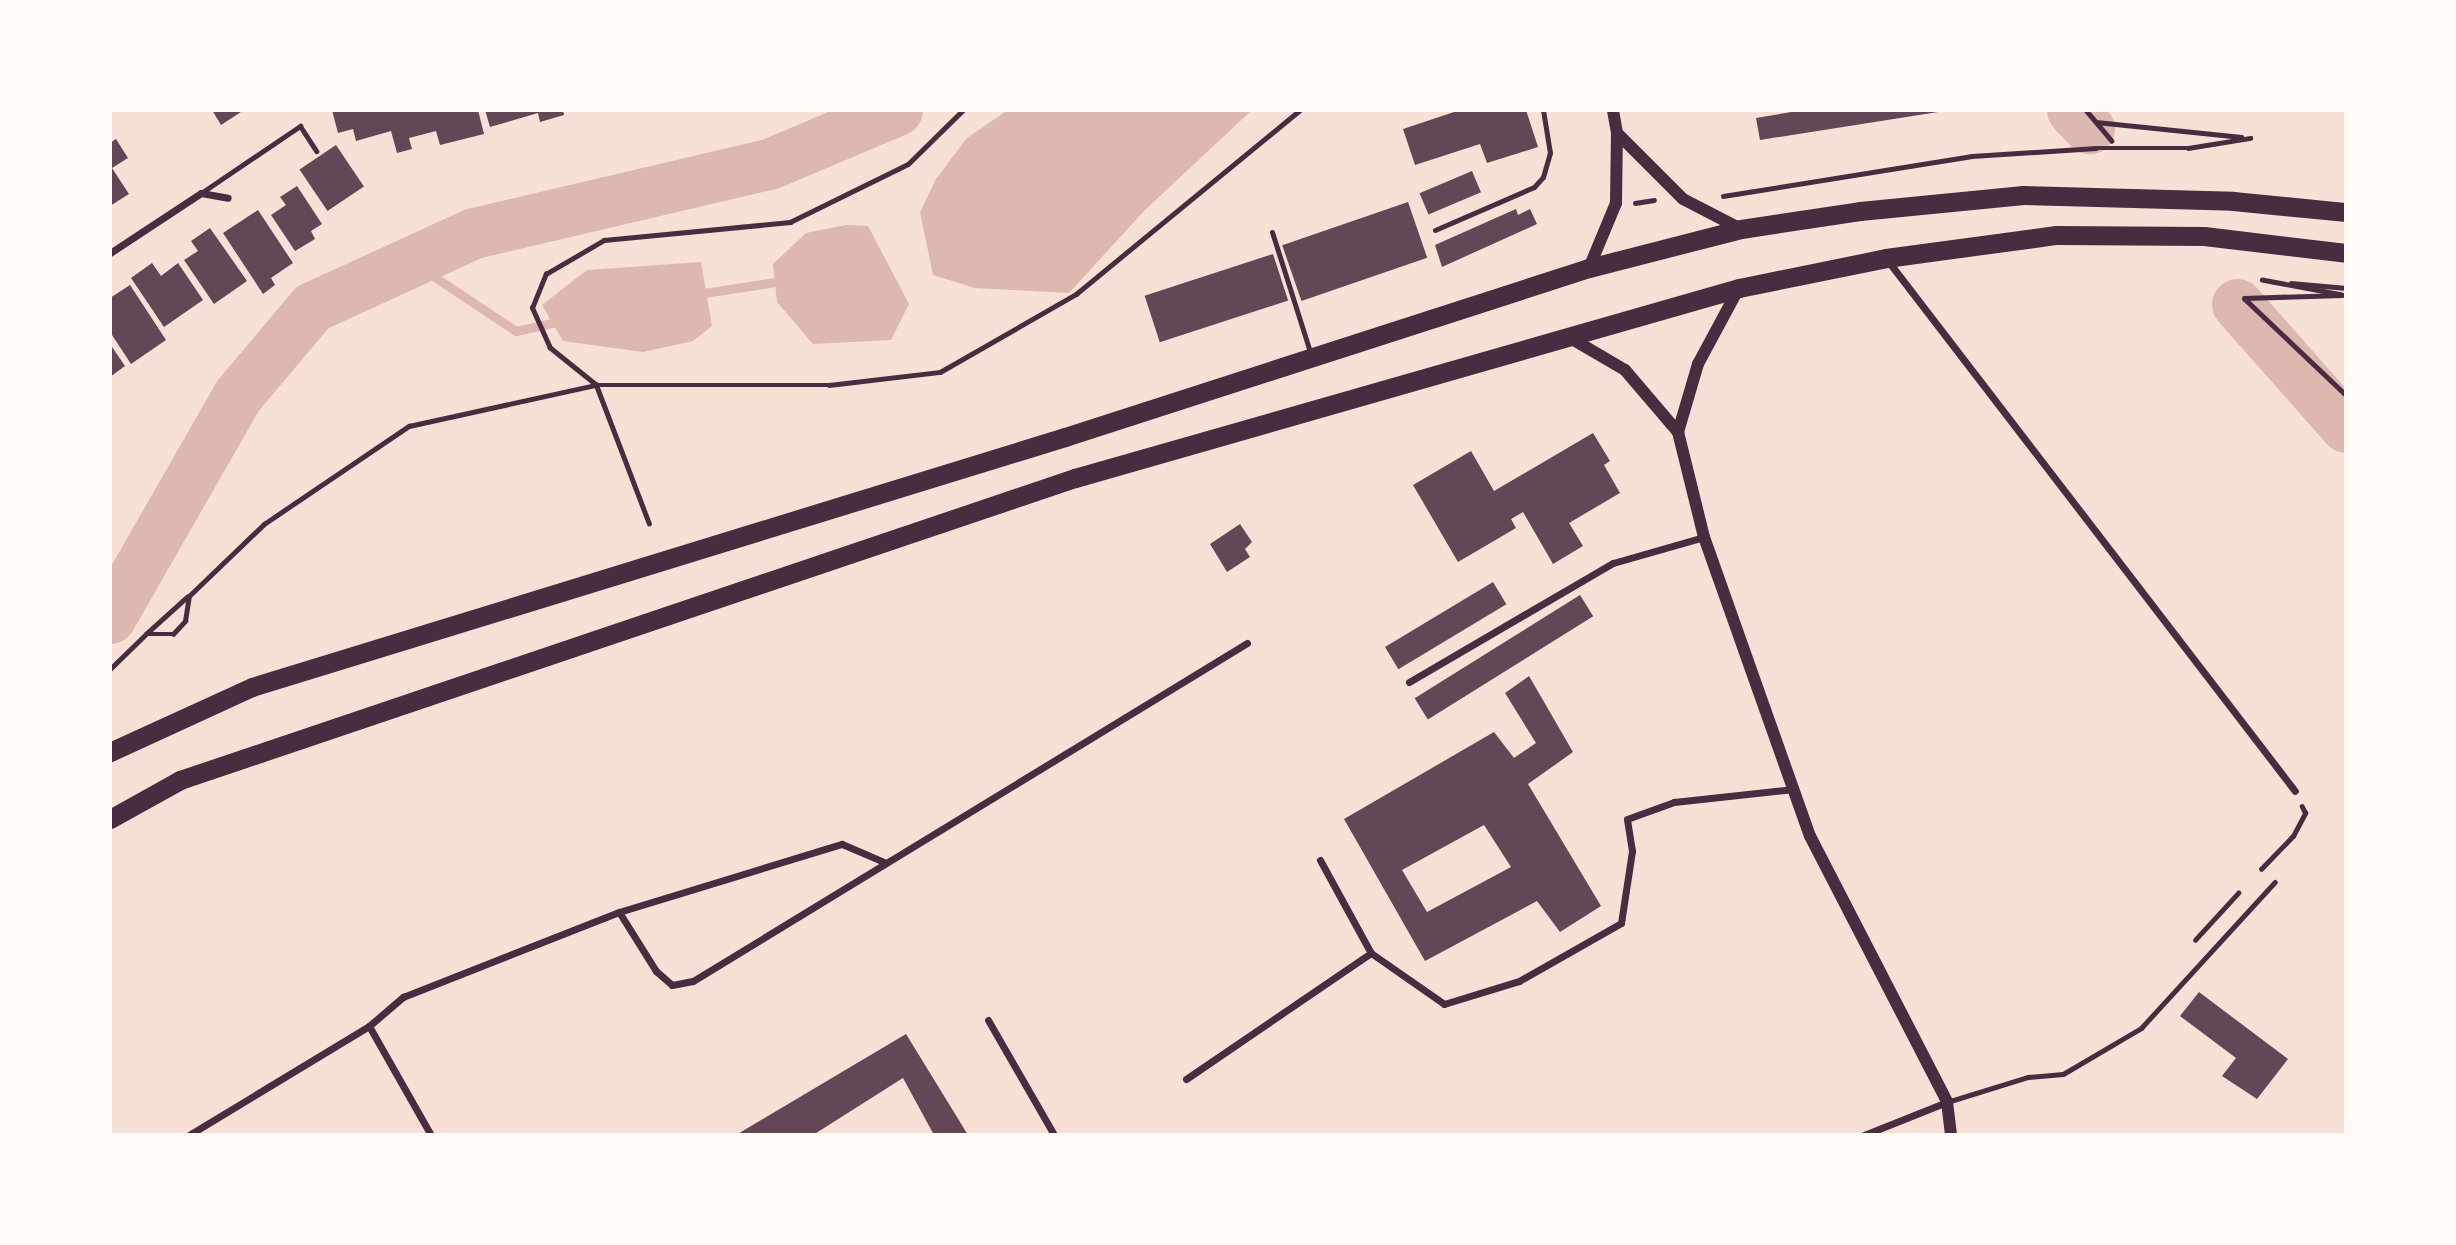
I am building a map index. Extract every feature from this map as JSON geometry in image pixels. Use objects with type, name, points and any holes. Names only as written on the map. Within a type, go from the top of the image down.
[{"type":"highway","points":[[110,752],[253,687],[1589,268],[1741,229],[1860,211],[2023,195],[2234,201],[2346,212]]},
{"type":"highway","points":[[110,819],[180,780],[657,615],[1075,478],[1564,335],[1739,288],[1886,258],[2056,235],[2204,236],[2346,253]]},
{"type":"street","points":[[1589,268],[1616,203],[1618,133],[1613,110]]},
{"type":"street","points":[[1618,133],[1683,198],[1741,229]]},
{"type":"street","points":[[110,253],[201,192],[228,198]]},
{"type":"street","points":[[1886,258],[2295,791]]},
{"type":"street","points":[[1678,432],[1698,364],[1739,288]]},
{"type":"street","points":[[1564,335],[1625,370],[1678,432],[1704,537],[1810,836],[1947,1102],[1951,1135]]},
{"type":"street","points":[[1409,682],[1613,563],[1704,537]]},
{"type":"street","points":[[619,912],[656,971],[671,985],[693,981],[884,862],[1247,643]]},
{"type":"street","points":[[1320,860],[1371,953],[1444,1004],[1519,981],[1621,923],[1632,850],[1628,819],[1674,802],[1795,789]]},
{"type":"street","points":[[189,1135],[369,1026],[402,997],[619,912],[842,844],[884,862]]},
{"type":"street","points":[[1186,1079],[1371,953]]},
{"type":"street","points":[[988,1020],[1054,1135]]},
{"type":"street","points":[[369,1026],[431,1135]]},
{"type":"street","points":[[1864,1135],[1947,1102]]},
{"type":"lane","points":[[1435,230],[1534,187],[1543,177],[1550,153],[1543,110]]},
{"type":"lane","points":[[201,192],[300,126],[316,151]]},
{"type":"lane","points":[[1272,232],[1312,357]]},
{"type":"lane","points":[[1947,1102],[2028,1077],[2063,1074],[2141,1028],[2274,882]]},
{"type":"path","points":[[649,524],[596,386],[550,348],[532,307],[546,274],[604,240],[790,222],[908,164],[963,110]]},
{"type":"path","points":[[110,669],[264,524],[409,426],[596,386],[829,385],[940,372],[1076,295],[1300,110]]},
{"type":"path","points":[[2086,110],[2112,141]]},
{"type":"path","points":[[1716,193],[1726,197],[1972,156],[2188,148],[2250,138],[2096,122]]},
{"type":"path","points":[[1627,204],[1665,198]]},
{"type":"path","points":[[2346,288],[2262,280],[2342,295],[2244,298],[2346,395]]},
{"type":"path","points":[[146,634],[173,634],[185,621],[189,596]]},
{"type":"path","points":[[2257,873],[2292,835],[2305,813],[2295,791]]},
{"type":"path","points":[[2187,949],[2248,882]]},
{"type":"shaded area","points":[[1008,110],[1252,110],[1144,211],[1069,293],[975,288],[933,275],[920,212],[936,179],[967,138]]},
{"type":"shaded area","points":[[846,225],[868,226],[909,304],[891,340],[813,344],[777,302],[773,264],[806,233]]},
{"type":"shaded area","points":[[701,262],[712,326],[693,341],[643,352],[563,341],[542,305],[587,270]]},
{"type":"building","points":[[212,110],[244,110],[221,125]]},
{"type":"building","points":[[332,110],[478,110],[484,134],[440,145],[436,131],[409,138],[412,149],[397,153],[391,131],[356,141],[353,129],[338,133]]},
{"type":"building","points":[[485,110],[563,110],[564,115],[540,122],[538,113],[490,127]]},
{"type":"building","points":[[1460,110],[1526,110],[1538,147],[1487,163],[1480,144],[1415,165],[1403,129]]},
{"type":"building","points":[[1803,110],[1938,112],[1760,140],[1756,118]]},
{"type":"building","points":[[116,139],[128,158],[112,168],[129,194],[110,206],[110,143]]},
{"type":"building","points":[[336,145],[364,186],[327,211],[300,170]]},
{"type":"building","points":[[1472,171],[1481,192],[1429,214],[1420,193]]},
{"type":"building","points":[[297,186],[322,224],[311,231],[315,239],[295,251],[271,215],[286,205],[280,197]]},
{"type":"building","points":[[1408,202],[1427,258],[1301,301],[1282,245]]},
{"type":"building","points":[[1516,209],[1518,215],[1530,209],[1537,224],[1442,267],[1435,245]]},
{"type":"building","points":[[258,210],[293,263],[271,278],[275,285],[263,294],[223,233]]},
{"type":"building","points":[[210,228],[247,281],[214,304],[184,260],[198,251],[191,241]]},
{"type":"building","points":[[1273,254],[1288,301],[1160,342],[1145,296]]},
{"type":"building","points":[[152,263],[161,276],[178,263],[203,300],[164,327],[131,278]]},
{"type":"building","points":[[130,285],[166,340],[131,364],[110,332],[110,298]]},
{"type":"building","points":[[110,344],[125,366],[110,377]]},
{"type":"building","points":[[1593,433],[1610,461],[1604,465],[1620,493],[1569,523],[1583,546],[1553,564],[1523,512],[1511,519],[1516,528],[1458,562],[1413,485],[1471,451],[1494,491]]},
{"type":"building","points":[[1240,524],[1252,542],[1245,549],[1250,557],[1227,572],[1210,544]]},
{"type":"building","points":[[1493,582],[1506,604],[1398,669],[1385,647]]},
{"type":"building","points":[[1580,595],[1593,616],[1428,720],[1415,698]]},
{"type":"building","points":[[1529,676],[1573,752],[1528,784],[1601,906],[1560,932],[1537,901],[1425,961],[1344,819],[1494,732],[1514,758],[1536,743],[1505,693]],"holes":[[[1484,825],[1511,867],[1427,912],[1402,870]]]},
{"type":"building","points":[[2199,992],[2288,1059],[2257,1099],[2222,1076],[2236,1058],[2180,1016]]},
{"type":"building","points":[[906,1034],[968,1135],[934,1135],[903,1078],[813,1135],[736,1135]]},
{"type":"waterway","points":[[110,618],[237,396],[312,307],[474,233],[769,164],[897,110]]},
{"type":"waterway","points":[[2072,110],[2089,128]]},
{"type":"waterway","points":[[412,262],[516,331],[560,321]]},
{"type":"waterway","points":[[697,294],[775,282]]},
{"type":"waterway","points":[[2237,304],[2346,427]]}]
